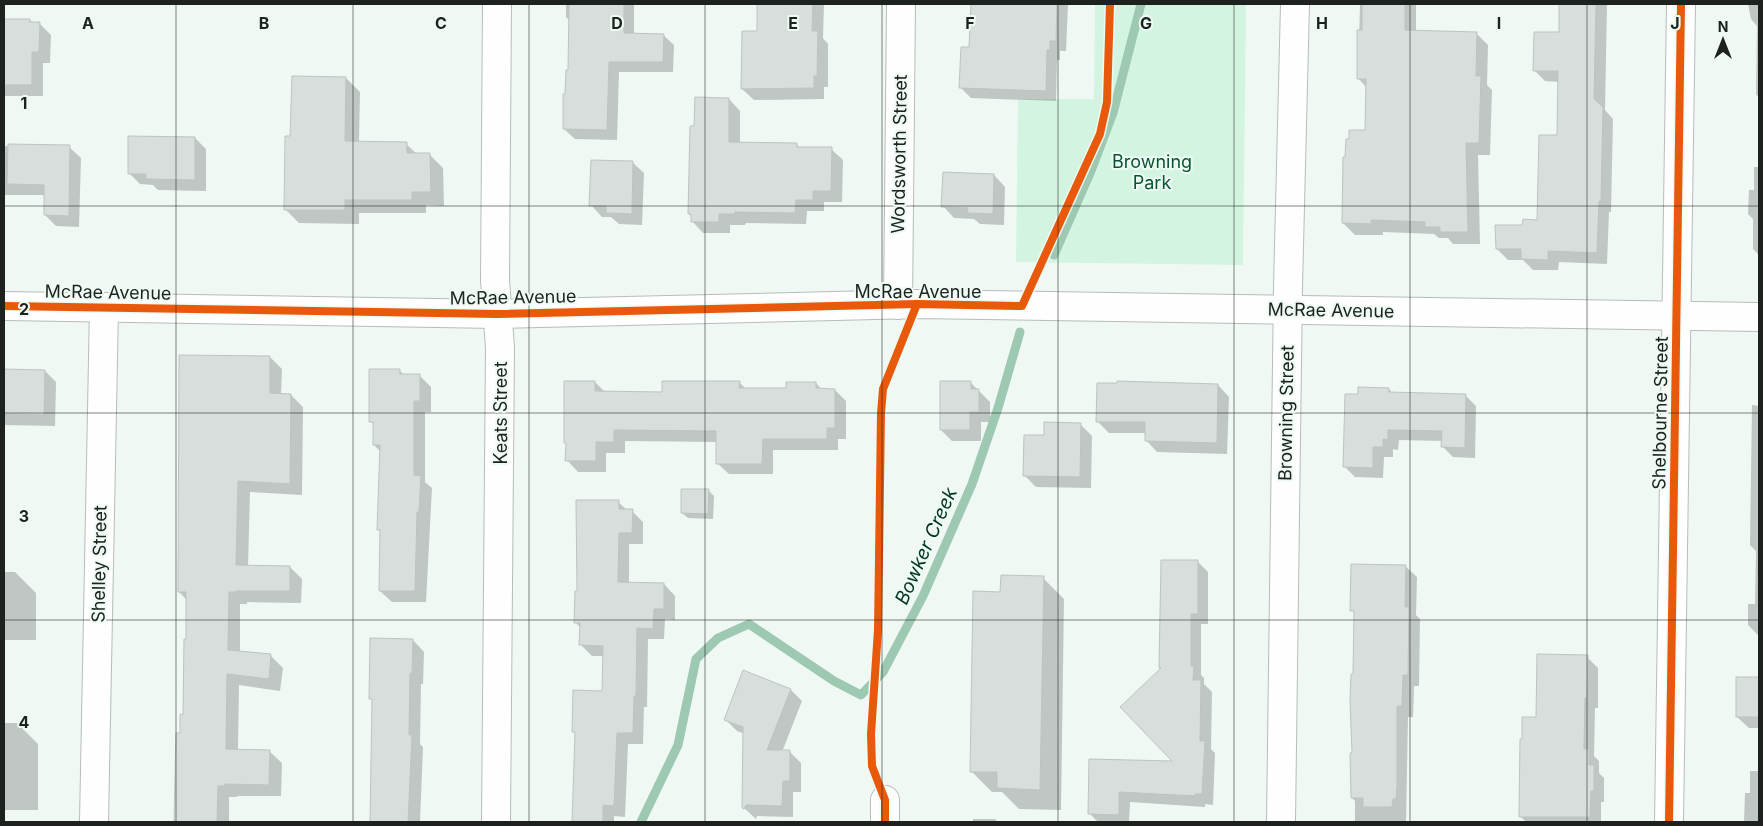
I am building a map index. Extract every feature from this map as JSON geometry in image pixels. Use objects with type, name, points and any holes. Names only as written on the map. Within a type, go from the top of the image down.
[{"type":"street","name":"Keats Street","points":[[496,822],[500,358],[495,280],[497,4]]},
{"type":"street","name":"Wordsworth Street","points":[[898,305],[901,4]]},
{"type":"street","name":"Browning Street","points":[[1281,822],[1288,309],[1295,4]]},
{"type":"street","name":"Shelbourne Street","points":[[1669,822],[1681,4]]},
{"type":"street","name":"McRae Avenue","points":[[4,306],[497,314],[898,305],[1759,317]]},
{"type":"street","name":"Shelley Street","points":[[94,822],[104,307]]},
{"type":"green space","name":"Browning Park","points":[[1095,4],[1246,4],[1243,265],[1016,262],[1018,99],[1094,99]]},
{"type":"building","points":[[569,4],[624,4],[624,33],[664,34],[663,62],[609,62],[607,130],[563,129],[563,94],[565,94],[566,70],[568,70]]},
{"type":"building","points":[[757,4],[813,4],[812,31],[818,31],[817,76],[814,76],[814,88],[741,89],[742,31],[757,31]]},
{"type":"building","points":[[971,4],[1057,4],[1056,41],[1050,41],[1050,50],[1047,50],[1046,91],[959,88],[961,47],[969,47]]},
{"type":"building","points":[[1362,4],[1405,4],[1405,30],[1477,32],[1476,76],[1481,76],[1479,143],[1466,143],[1468,232],[1440,232],[1440,227],[1425,227],[1425,222],[1371,220],[1371,224],[1342,223],[1343,157],[1345,157],[1346,139],[1349,139],[1349,130],[1365,130],[1366,79],[1357,79],[1357,30],[1362,30]]},
{"type":"building","points":[[1559,4],[1596,4],[1594,99],[1603,107],[1601,201],[1599,201],[1597,253],[1548,251],[1548,260],[1521,259],[1521,249],[1496,249],[1495,225],[1522,225],[1523,219],[1537,220],[1539,135],[1557,135],[1558,71],[1533,71],[1534,32],[1559,32]]},
{"type":"building","points":[[4,19],[30,19],[30,22],[40,22],[39,52],[32,52],[32,85],[4,85]]},
{"type":"building","points":[[292,76],[346,77],[345,141],[407,142],[407,153],[430,153],[431,192],[412,192],[412,200],[345,200],[345,210],[284,210],[285,136],[290,136]]},
{"type":"building","points":[[695,97],[729,98],[729,142],[797,143],[797,147],[832,147],[831,191],[813,191],[813,200],[796,200],[795,213],[735,212],[735,214],[719,214],[719,222],[691,222],[691,214],[688,214],[690,126],[694,126]]},
{"type":"building","points":[[128,136],[195,137],[195,180],[146,179],[146,174],[128,174]]},
{"type":"building","points":[[8,144],[70,145],[69,216],[44,215],[44,185],[7,184]]},
{"type":"building","points":[[591,160],[633,161],[632,214],[606,213],[606,206],[589,206]]},
{"type":"building","points":[[943,172],[994,174],[993,214],[967,213],[968,208],[941,207]]},
{"type":"building","points":[[179,355],[270,356],[270,393],[291,394],[290,484],[238,481],[236,565],[290,566],[290,591],[229,592],[228,650],[271,654],[269,679],[227,674],[226,749],[270,750],[269,785],[225,784],[225,786],[218,786],[217,822],[174,822],[176,733],[180,733],[180,714],[183,715],[184,639],[186,639],[186,592],[178,592]]},
{"type":"building","points":[[4,369],[45,370],[44,415],[4,414]]},
{"type":"building","points":[[369,369],[400,369],[400,374],[420,374],[420,401],[414,401],[414,475],[421,476],[419,512],[417,512],[415,591],[379,591],[380,530],[377,530],[380,445],[373,445],[373,422],[369,422]]},
{"type":"building","points":[[564,381],[595,381],[595,391],[662,392],[662,381],[740,381],[739,388],[786,388],[786,382],[816,382],[816,388],[835,389],[835,428],[827,428],[827,439],[763,439],[762,464],[716,464],[716,431],[614,430],[614,442],[596,442],[596,461],[565,461]]},
{"type":"building","points":[[940,381],[971,381],[971,389],[979,389],[979,412],[970,412],[970,430],[940,430]]},
{"type":"building","points":[[1117,381],[1218,384],[1217,443],[1145,441],[1145,422],[1096,422],[1097,383],[1117,383]]},
{"type":"building","points":[[1358,387],[1389,388],[1389,392],[1466,394],[1465,448],[1441,447],[1442,431],[1388,430],[1388,440],[1383,439],[1383,447],[1373,447],[1373,468],[1343,467],[1345,394],[1358,394]]},
{"type":"building","points":[[1044,422],[1081,423],[1080,477],[1023,476],[1024,435],[1044,435]]},
{"type":"building","points":[[681,489],[709,489],[708,514],[681,513]]},
{"type":"building","points":[[576,500],[619,500],[619,509],[633,509],[632,533],[619,533],[618,582],[664,583],[664,609],[654,609],[653,629],[637,628],[636,696],[634,696],[633,733],[617,733],[614,806],[603,805],[603,822],[572,822],[575,732],[572,732],[573,690],[602,691],[603,646],[579,645],[580,623],[574,623],[575,591],[577,591]]},
{"type":"building","points":[[1161,560],[1198,560],[1198,614],[1191,614],[1191,666],[1194,666],[1193,680],[1201,680],[1200,741],[1205,741],[1202,794],[1195,794],[1195,796],[1119,792],[1119,815],[1088,814],[1089,759],[1172,761],[1120,707],[1161,668],[1159,668]]},
{"type":"building","points":[[1351,564],[1406,565],[1405,607],[1409,607],[1408,675],[1403,675],[1402,706],[1397,706],[1397,787],[1396,799],[1393,799],[1392,807],[1363,807],[1363,798],[1351,798],[1350,700],[1351,674],[1353,674],[1354,611],[1350,611]]},
{"type":"building","points":[[1001,575],[1044,576],[1040,790],[997,788],[997,772],[970,772],[973,591],[1000,592]]},
{"type":"building","points":[[370,638],[413,639],[412,674],[410,673],[409,735],[412,735],[408,822],[370,822],[372,699],[369,699]]},
{"type":"building","points":[[1537,654],[1588,655],[1584,749],[1589,749],[1589,765],[1594,765],[1594,791],[1591,791],[1590,817],[1519,817],[1522,717],[1536,717]]},
{"type":"building","points":[[743,670],[791,689],[767,750],[790,750],[790,781],[783,781],[782,806],[746,805],[744,809],[742,808],[743,727],[724,720]]},
{"type":"building","points":[[1736,677],[1759,677],[1759,717],[1736,717]]},
{"type":"waterway","name":"Bowker Creek","points":[[1054,255],[1091,171],[1113,113],[1141,4]]},
{"type":"waterway","name":"Bowker Creek","points":[[641,822],[678,745],[696,659],[718,638],[749,624],[834,681],[861,695],[883,672],[923,596],[972,484],[998,408],[1020,332]]},
{"type":"cycle path","points":[[4,306],[497,314],[917,304],[1022,306],[1100,134],[1107,102],[1110,4]]},
{"type":"cycle path","points":[[1669,822],[1681,4]]},
{"type":"cycle path","points":[[885,822],[885,800],[872,766],[871,734],[878,630],[881,413],[883,389],[917,304]]}]
